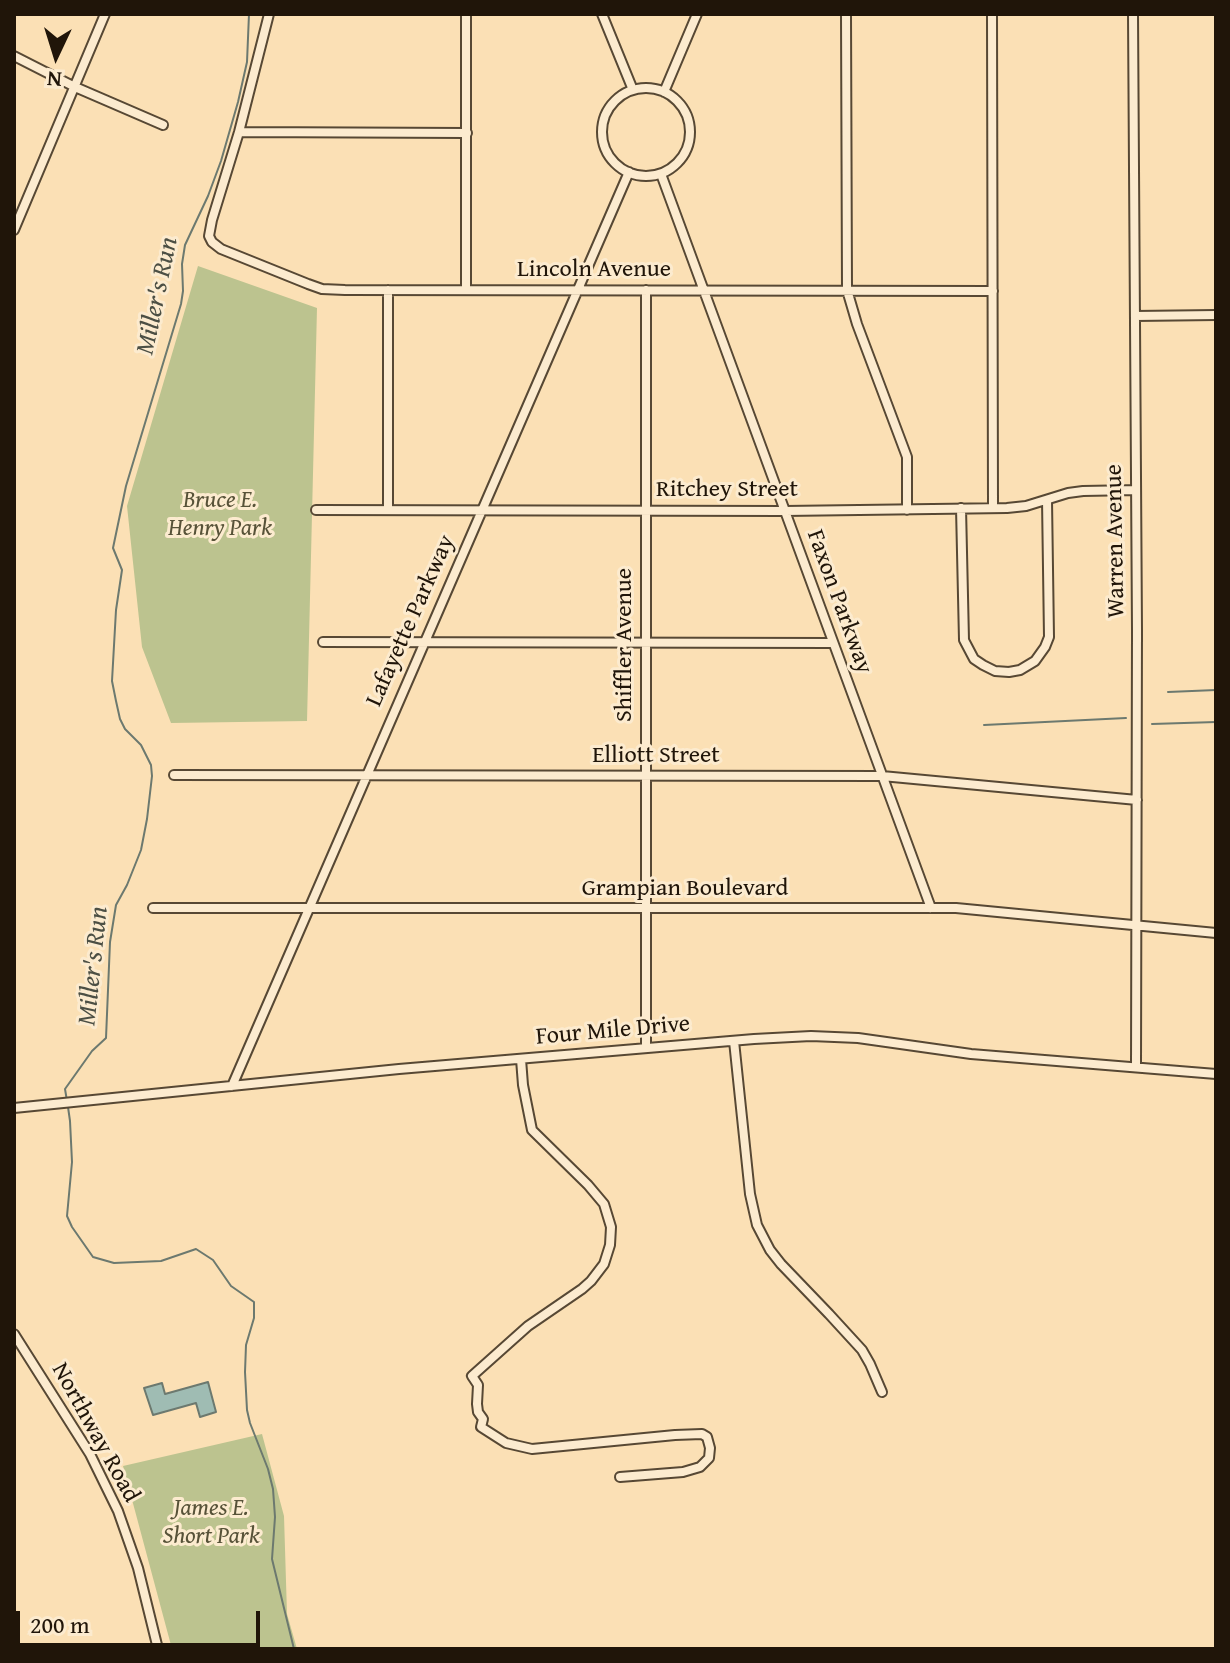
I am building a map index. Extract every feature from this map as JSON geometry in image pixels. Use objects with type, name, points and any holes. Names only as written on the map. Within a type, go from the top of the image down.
[{"type":"street","points":[[14,230],[105,14]]},
{"type":"street","points":[[269,14],[239,132],[467,133]]},
{"type":"street","points":[[466,14],[466,290]]},
{"type":"street","points":[[602,14],[633,90]]},
{"type":"street","points":[[664,92],[697,14]]},
{"type":"street","points":[[846,14],[847,290],[907,457],[907,510]]},
{"type":"street","points":[[992,14],[993,508]]},
{"type":"street","name":"Warren Avenue","points":[[1133,14],[1136,1067]]},
{"type":"street","points":[[15,58],[163,125]]},
{"type":"street","points":[[645,88],[664,92],[673,97],[688,120],[690,137],[683,157],[661,174],[648,176],[629,172],[615,162],[606,147],[603,130],[611,107],[617,99],[633,90],[645,88]]},
{"type":"street","name":"Lincoln Avenue","points":[[239,132],[212,220],[209,236],[212,242],[221,249],[322,289],[993,291]]},
{"type":"street","name":"Lafayette Parkway","points":[[232,1086],[629,172]]},
{"type":"street","name":"Faxon Parkway","points":[[661,174],[931,908]]},
{"type":"street","points":[[388,290],[388,510]]},
{"type":"street","name":"Shiffler Avenue","points":[[646,290],[646,1048]]},
{"type":"street","points":[[1135,316],[1216,315]]},
{"type":"street","name":"Ritchey Street","points":[[316,510],[1015,508],[1068,493],[1136,490]]},
{"type":"street","points":[[961,508],[964,640],[974,659],[995,671],[1009,672],[1020,670],[1035,661],[1049,637],[1047,500]]},
{"type":"street","points":[[323,642],[833,643]]},
{"type":"street","name":"Elliott Street","points":[[174,775],[882,776],[1137,800]]},
{"type":"street","name":"Grampian Boulevard","points":[[153,908],[976,909],[1216,933]]},
{"type":"street","name":"Four Mile Drive","points":[[14,1108],[521,1059],[811,1036],[971,1054],[1216,1074]]},
{"type":"street","points":[[734,1041],[750,1194],[763,1240],[781,1264],[862,1350],[882,1392]]},
{"type":"street","points":[[521,1059],[532,1130],[604,1204],[611,1227],[610,1245],[604,1264],[591,1281],[528,1326],[472,1376],[478,1385],[478,1412],[483,1419],[481,1427],[506,1443],[532,1449],[675,1435],[702,1434],[707,1437],[709,1458],[700,1467],[683,1472],[620,1477]]},
{"type":"street","name":"Northway Road","points":[[14,1334],[90,1454],[112,1498],[138,1568],[158,1649]]},
{"type":"green space","name":"Bruce E. Henry Park","points":[[198,266],[317,308],[307,721],[171,723],[142,647],[127,506]]},
{"type":"green space","name":"James E. Short Park","points":[[262,1434],[284,1516],[287,1614],[297,1649],[172,1649],[123,1466]]},
{"type":"water","points":[[208,1382],[216,1412],[200,1417],[196,1403],[153,1415],[144,1388],[162,1383],[165,1394]]},
{"type":"waterway","name":"Miller's Run","points":[[67,1101],[65,1089],[92,1051],[106,1038],[110,942],[116,905],[141,850],[152,776],[151,765],[141,745],[120,719],[112,681],[122,570],[113,548],[126,486],[181,304],[185,245],[221,161],[238,102],[247,62],[249,14]]},
{"type":"waterway","points":[[1168,692],[1216,690]]},
{"type":"waterway","points":[[984,725],[1126,718]]},
{"type":"waterway","points":[[1152,724],[1216,722]]},
{"type":"waterway","name":"Miller's Run","points":[[68,1107],[72,1162],[67,1216],[93,1257],[114,1263],[161,1261],[196,1249],[213,1260],[231,1286],[254,1302],[254,1318],[246,1345],[247,1410],[273,1489],[272,1559],[294,1649]]}]
